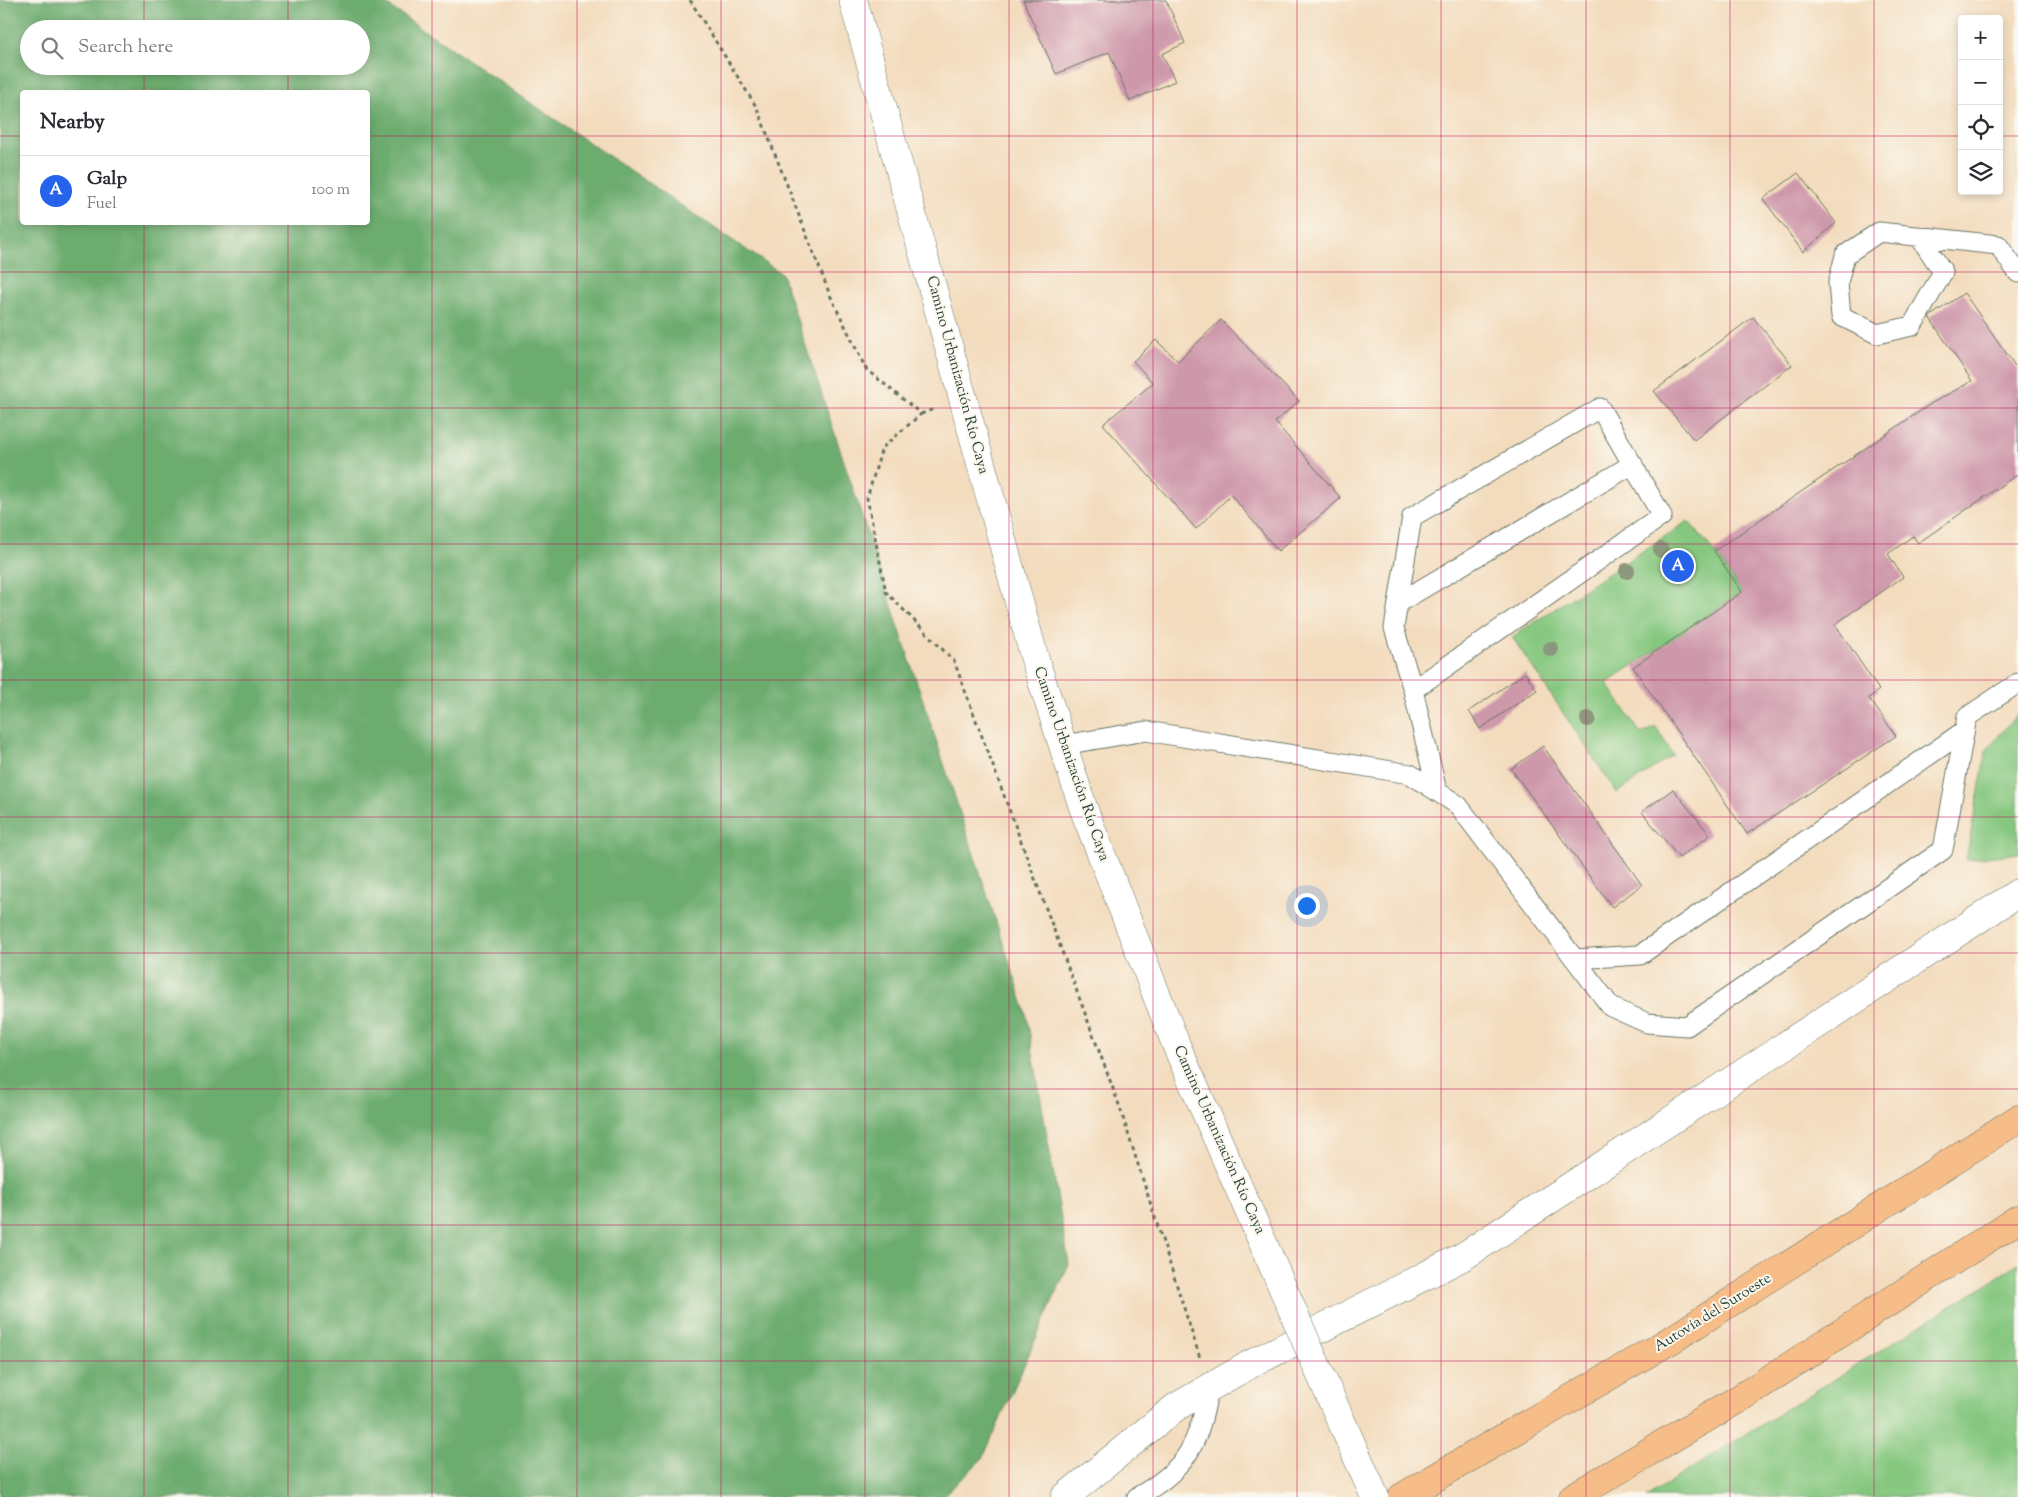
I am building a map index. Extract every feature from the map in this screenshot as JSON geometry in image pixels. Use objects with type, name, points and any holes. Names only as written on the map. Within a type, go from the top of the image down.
[{"type":"highway","name":"Autovía del Suroeste","points":[[1402,1497],[1676,1337],[2018,1119]]},
{"type":"highway","points":[[1573,1497],[1740,1398],[2018,1219]]},
{"type":"street","name":"Camino Urbanización Río Caya","points":[[853,0],[1036,663],[1084,810],[1181,1056],[1375,1497]]},
{"type":"street","points":[[1065,1497],[1176,1407],[1247,1366],[1464,1256],[2018,893]]},
{"type":"lane","points":[[1919,236],[1943,272],[1912,326],[1877,334],[1841,316],[1838,283],[1845,255],[1880,232],[1919,236],[1998,245],[2018,273]]},
{"type":"lane","points":[[1413,690],[1662,516],[1600,408],[1412,517],[1394,628],[1413,690],[1437,791]]},
{"type":"lane","points":[[1398,602],[1633,464]]},
{"type":"lane","points":[[1063,745],[1146,731],[1410,774],[1458,805],[1611,1007],[1647,1023],[1687,1026],[1943,850],[1967,717],[2018,683]]},
{"type":"lane","points":[[1575,959],[1640,956],[1964,731]]},
{"type":"lane","points":[[1137,1497],[1162,1483],[1185,1461],[1201,1428],[1209,1388]]},
{"type":"path","points":[[690,0],[757,108],[830,295],[866,368],[921,414],[882,448],[867,498],[886,592],[954,661],[1118,1102],[1209,1388]]},
{"type":"green space","points":[[0,0],[380,0],[782,274],[1026,1012],[1069,1264],[983,1458],[942,1497],[0,1497]]},
{"type":"green space","points":[[1688,521],[1714,551],[1742,592],[1607,683],[1641,734],[1656,727],[1673,755],[1617,793],[1512,637]]},
{"type":"green space","points":[[2018,713],[2018,853],[1966,860],[1986,751]]},
{"type":"green space","points":[[2018,1263],[2018,1497],[1646,1497],[2007,1271]]},
{"type":"building","points":[[1023,0],[1166,0],[1185,43],[1162,54],[1175,81],[1130,101],[1109,52],[1056,74]]},
{"type":"building","points":[[1798,173],[1836,223],[1803,252],[1763,199]]},
{"type":"building","points":[[1964,293],[2018,370],[2018,474],[1918,543],[1913,536],[1888,554],[1903,577],[1835,624],[1879,690],[1869,698],[1896,736],[1747,834],[1633,667],[1742,592],[1714,551],[1932,403],[1972,381],[1929,317]]},
{"type":"building","points":[[1753,317],[1792,365],[1694,440],[1654,391]]},
{"type":"building","points":[[1221,320],[1299,401],[1275,422],[1341,498],[1278,551],[1231,495],[1196,529],[1103,424],[1153,383],[1133,361],[1156,340],[1178,361]]},
{"type":"building","points":[[1525,673],[1537,690],[1480,729],[1469,711]]},
{"type":"building","points":[[1543,746],[1642,885],[1612,907],[1511,769]]},
{"type":"building","points":[[1673,789],[1710,835],[1679,858],[1642,812]]},
{"type":"place","name":"Galp","points":[[1678,566]]}]
